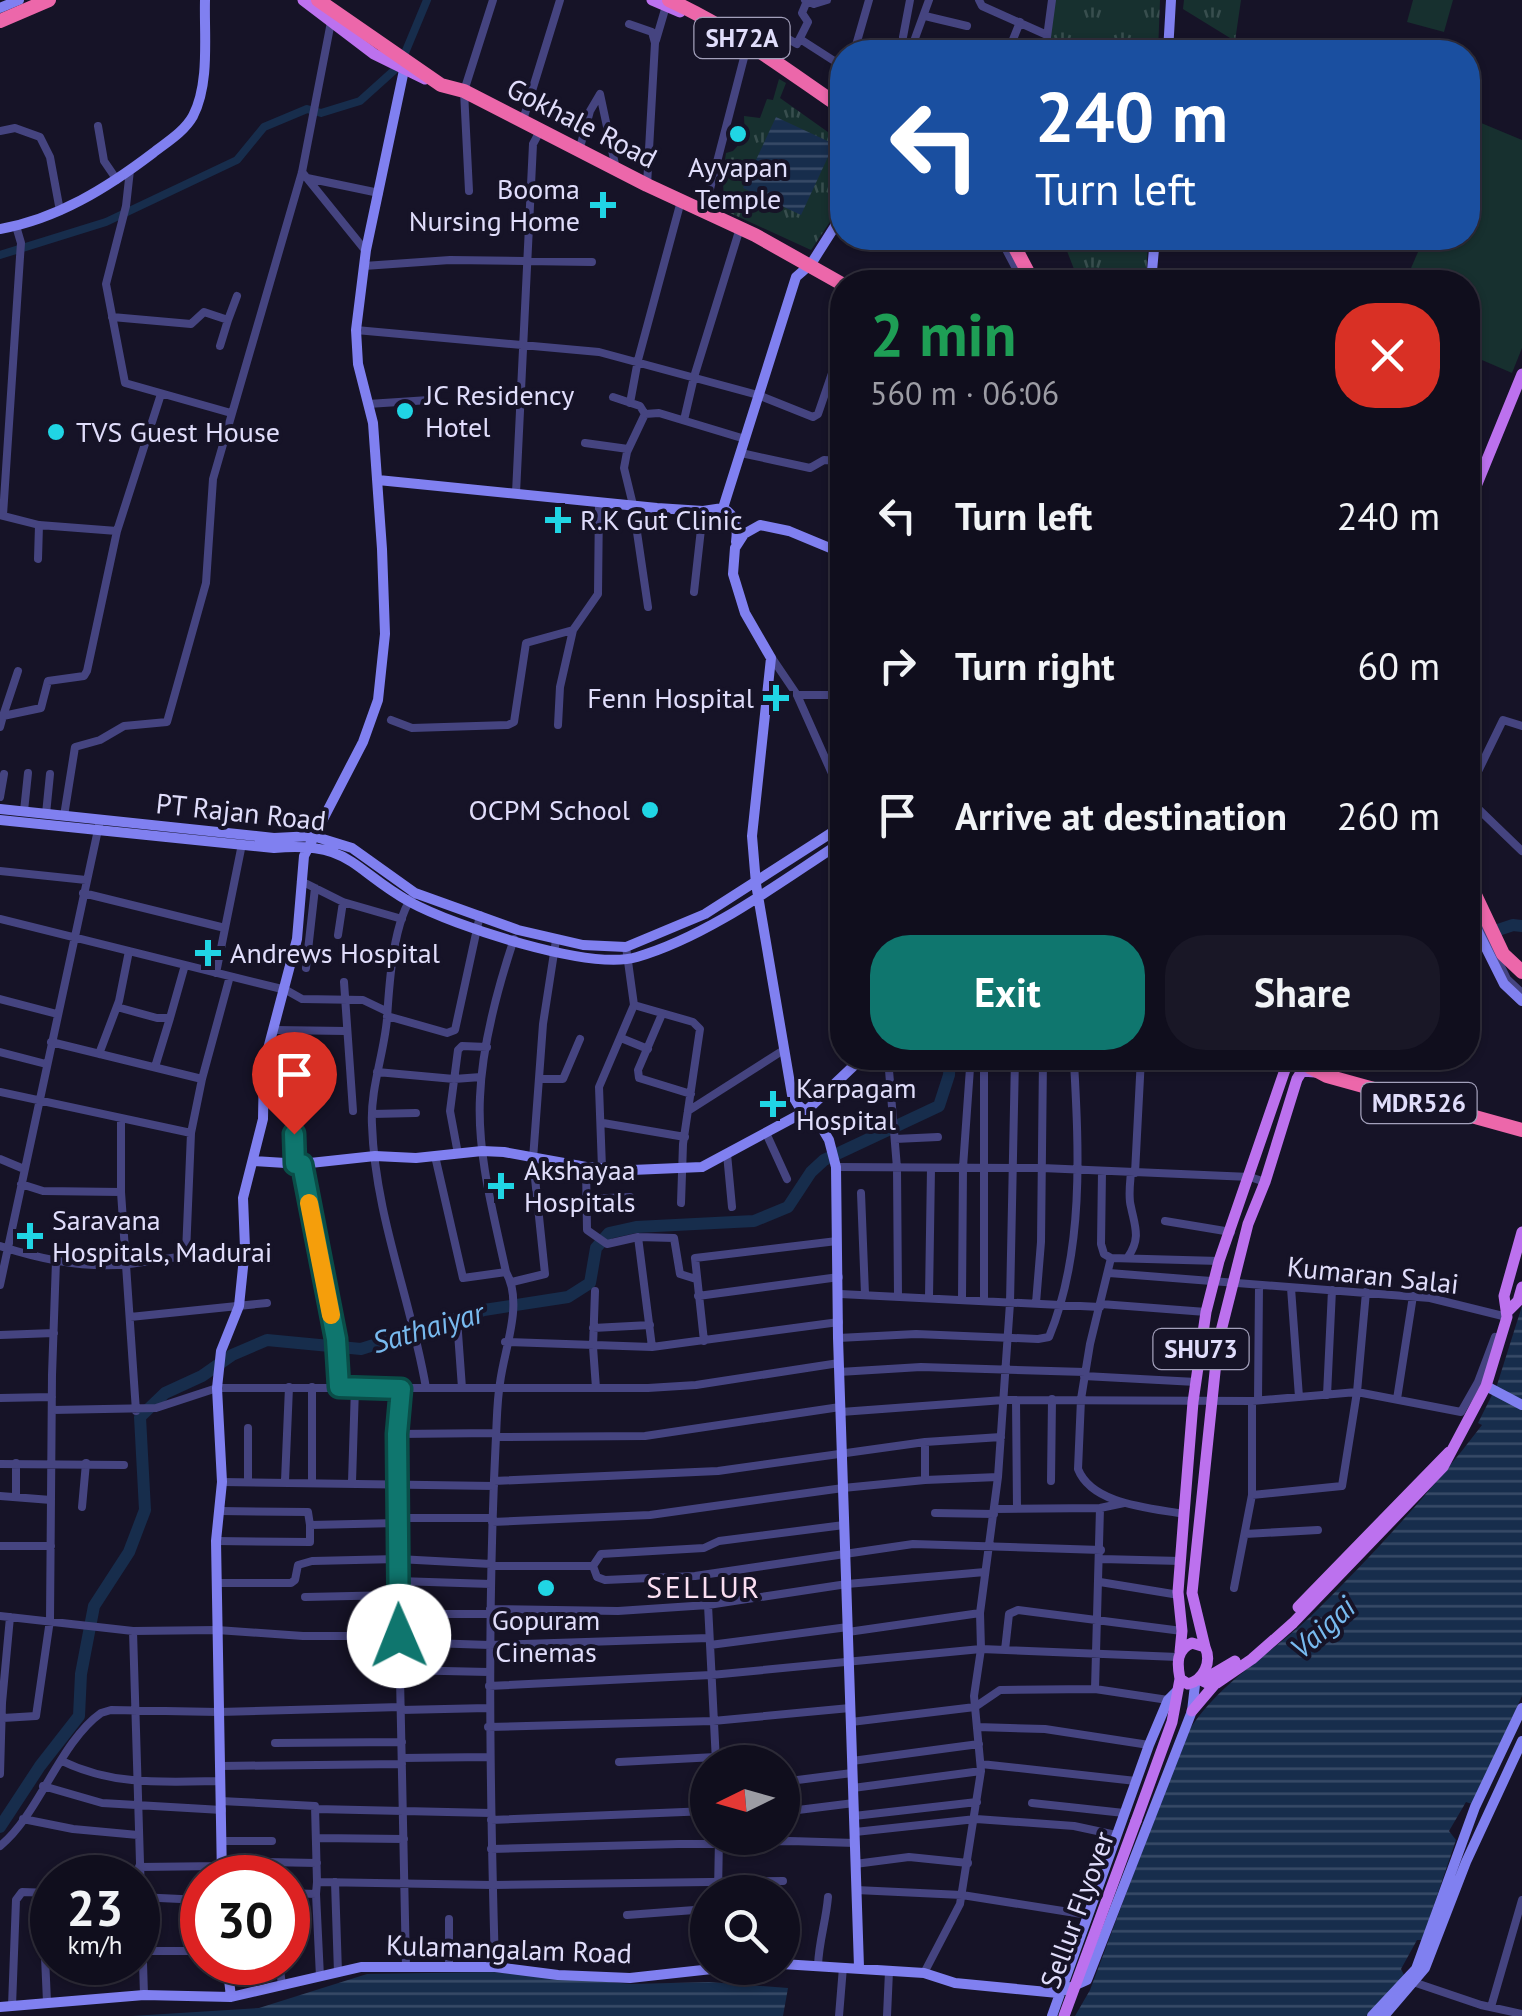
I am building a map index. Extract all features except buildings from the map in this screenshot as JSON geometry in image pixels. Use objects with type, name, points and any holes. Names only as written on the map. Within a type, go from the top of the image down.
[{"type":"highway","points":[[0,10],[30,0]]},
{"type":"highway","points":[[0,23],[49,0]]},
{"type":"highway","name":"Gokhale Road","points":[[320,2],[400,64],[464,91],[830,276]]},
{"type":"highway","name":"SH72A","points":[[668,3],[771,56],[802,78],[804,87],[830,102]]},
{"type":"highway","points":[[1480,922],[1491,945],[1522,972]]},
{"type":"highway","name":"MDR526","points":[[1317,1072],[1522,1130]]},
{"type":"main road","points":[[304,0],[331,22],[400,64]]},
{"type":"main road","points":[[652,0],[668,3],[804,87]]},
{"type":"main road","points":[[1480,477],[1522,374]]},
{"type":"main road","name":"SHU73","points":[[1172,1722],[1179,1685],[1179,1596],[1193,1402],[1206,1312],[1219,1261],[1285,1070]]},
{"type":"main road","name":"SHU73","points":[[1172,1722],[1198,1680],[1207,1650],[1192,1594],[1218,1343],[1248,1224],[1298,1079],[1302,1071],[1317,1072]]},
{"type":"main road","points":[[1192,1711],[1215,1684],[1252,1659],[1293,1623],[1443,1468],[1489,1388],[1505,1318],[1504,1296],[1522,1232]]},
{"type":"main road","points":[[1505,1318],[1518,1301],[1522,1287]]},
{"type":"main road","points":[[1179,1685],[1219,1672],[1290,1616],[1454,1445]]},
{"type":"main road","points":[[1179,1654],[1192,1643],[1219,1661],[1235,1661]]},
{"type":"main road","points":[[1198,1680],[1215,1684]]},
{"type":"main road","name":"Sellur Flyover","points":[[1064,2016],[1172,1722]]},
{"type":"street","points":[[0,10],[19,0]]},
{"type":"street","points":[[0,23],[58,0]]},
{"type":"street","points":[[117,531],[38,526],[2,515],[21,243],[5,225],[60,211],[116,180],[178,134],[192,117],[200,96],[205,0]]},
{"type":"street","points":[[469,191],[464,91],[493,0]]},
{"type":"street","points":[[522,121],[560,0]]},
{"type":"street","points":[[771,56],[783,36],[797,44],[808,22],[802,13],[806,1],[820,4],[828,0]]},
{"type":"street","points":[[857,40],[869,0]]},
{"type":"street","points":[[902,37],[910,0]]},
{"type":"street","points":[[915,40],[928,0]]},
{"type":"street","points":[[979,0],[982,6],[1048,35]]},
{"type":"street","points":[[1047,40],[1052,0]]},
{"type":"street","points":[[1169,40],[1171,0]]},
{"type":"street","points":[[647,185],[655,44],[668,3]]},
{"type":"street","points":[[924,16],[967,26]]},
{"type":"street","points":[[64,816],[75,747],[100,740],[124,726],[167,722],[206,582],[213,479],[304,175],[331,22]]},
{"type":"street","points":[[1013,40],[1020,22]]},
{"type":"street","points":[[629,24],[652,32],[655,44]]},
{"type":"street","points":[[800,39],[830,58]]},
{"type":"street","points":[[704,212],[746,50]]},
{"type":"street","points":[[222,1855],[216,1541],[222,1482],[216,1388],[222,1351],[239,1306],[243,1198],[263,1119],[264,1064],[297,939],[301,881],[310,841],[363,742],[378,700],[384,634],[378,480],[356,330],[366,250],[400,64]]},
{"type":"street","points":[[579,151],[590,111],[600,94],[616,169]]},
{"type":"street","points":[[98,126],[104,161],[116,180]]},
{"type":"street","points":[[0,131],[16,128],[40,137],[50,157],[60,211]]},
{"type":"street","points":[[516,494],[533,144],[540,131]]},
{"type":"street","points":[[130,170],[126,206],[106,284],[125,383],[231,413]]},
{"type":"street","points":[[304,175],[379,192]]},
{"type":"street","points":[[304,175],[366,250]]},
{"type":"street","points":[[630,402],[682,201]]},
{"type":"street","points":[[684,420],[740,228]]},
{"type":"street","points":[[723,508],[796,277],[812,264],[830,235]]},
{"type":"street","points":[[364,266],[450,260],[592,262]]},
{"type":"street","points":[[220,346],[237,296]]},
{"type":"street","points":[[112,317],[191,324],[204,312],[228,320]]},
{"type":"street","points":[[356,330],[521,343],[638,360],[816,416],[830,377]]},
{"type":"street","points":[[4,716],[40,708],[48,680],[84,676],[87,671],[117,531],[161,394]]},
{"type":"street","points":[[614,397],[640,406],[645,414]]},
{"type":"street","points":[[368,404],[429,400]]},
{"type":"street","points":[[645,414],[658,413],[745,439]]},
{"type":"street","points":[[645,414],[624,468],[648,607]]},
{"type":"street","points":[[584,444],[628,450]]},
{"type":"street","points":[[741,453],[810,468],[830,460]]},
{"type":"street","points":[[378,480],[702,511],[723,508],[731,512],[738,525],[735,586],[745,613],[797,695],[830,769]]},
{"type":"street","points":[[558,725],[560,686],[573,630],[598,594],[600,502]]},
{"type":"street","points":[[694,592],[702,511]]},
{"type":"street","points":[[735,548],[744,534],[760,525],[789,531],[830,548]]},
{"type":"street","points":[[38,526],[38,559]]},
{"type":"street","points":[[391,720],[412,728],[508,725],[514,722],[526,643],[573,630]]},
{"type":"street","points":[[771,658],[752,836],[757,890],[792,1095],[819,1123],[829,1140],[836,1167],[842,1488],[859,1968]]},
{"type":"street","points":[[0,726],[18,671]]},
{"type":"street","points":[[797,695],[830,695]]},
{"type":"street","points":[[1480,769],[1502,720],[1522,726]]},
{"type":"street","points":[[0,797],[4,774]]},
{"type":"street","points":[[24,811],[28,774]]},
{"type":"street","points":[[46,814],[50,774]]},
{"type":"street","points":[[1480,807],[1522,851]]},
{"type":"street","name":"PT Rajan Road","points":[[0,809],[64,816],[100,825]]},
{"type":"street","name":"PT Rajan Road","points":[[0,820],[310,841],[346,856],[438,915],[518,930],[555,946]]},
{"type":"street","points":[[0,1285],[4,1247],[100,825]]},
{"type":"street","name":"PT Rajan Road","points":[[190,834],[274,848],[310,841]]},
{"type":"street","name":"PT Rajan Road","points":[[757,890],[830,835]]},
{"type":"street","points":[[216,973],[242,844]]},
{"type":"street","name":"PT Rajan Road","points":[[478,921],[513,942],[626,953],[757,890],[830,849]]},
{"type":"street","points":[[0,871],[86,880]]},
{"type":"street","points":[[301,881],[343,902],[402,919]]},
{"type":"street","points":[[306,968],[315,888]]},
{"type":"street","points":[[83,894],[225,928]]},
{"type":"street","points":[[412,897],[402,919],[372,1114],[380,1202],[426,1388]]},
{"type":"street","points":[[338,935],[343,902]]},
{"type":"street","points":[[0,919],[286,990],[302,999],[363,1000],[387,1014],[447,1032],[455,1030],[478,921]]},
{"type":"street","points":[[1480,922],[1507,979],[1522,993]]},
{"type":"street","points":[[495,1968],[488,1727],[492,1520],[499,1388],[505,1342],[514,1316],[512,1282],[506,1272],[482,1151],[481,1077],[518,930]]},
{"type":"street","points":[[1491,945],[1504,984],[1522,1001]]},
{"type":"street","points":[[512,1282],[546,1274],[533,1160],[555,946]]},
{"type":"street","points":[[99,1054],[117,1007],[129,952]]},
{"type":"street","points":[[602,1168],[601,1080],[634,1005],[626,953]]},
{"type":"street","points":[[155,1068],[185,965]]},
{"type":"street","points":[[186,1254],[191,1133],[230,976]]},
{"type":"street","points":[[344,982],[353,1110]]},
{"type":"street","points":[[0,999],[57,1014]]},
{"type":"street","points":[[634,1005],[694,1022],[700,1029],[684,1137],[681,1203]]},
{"type":"street","points":[[117,1007],[170,1018]]},
{"type":"street","points":[[662,1014],[638,1070],[639,1078],[691,1094]]},
{"type":"street","points":[[274,1030],[346,1031]]},
{"type":"street","points":[[621,1038],[648,1050]]},
{"type":"street","points":[[539,1079],[563,1079],[580,1039]]},
{"type":"street","points":[[51,1042],[202,1079]]},
{"type":"street","points":[[458,1154],[450,1121],[460,1046],[488,1047]]},
{"type":"street","points":[[688,1111],[782,1050]]},
{"type":"street","points":[[0,1052],[46,1064]]},
{"type":"street","points":[[254,1161],[298,1164],[482,1151],[586,1167],[702,1167],[806,1112],[850,1070]]},
{"type":"street","points":[[889,1070],[897,1168],[898,1296]]},
{"type":"street","points":[[962,1298],[963,1167],[970,1070]]},
{"type":"street","points":[[984,1070],[984,1301]]},
{"type":"street","points":[[924,1973],[962,1896],[976,1819],[981,1768],[975,1706],[980,1613],[991,1547],[1004,1400],[1016,1070]]},
{"type":"street","points":[[1036,1304],[1041,1242],[1043,1070]]},
{"type":"street","points":[[838,1338],[916,1334],[1047,1338],[1060,1305],[1074,1232],[1074,1070]]},
{"type":"street","points":[[1128,1256],[1138,1226],[1130,1204],[1140,1070]]},
{"type":"street","points":[[377,1072],[454,1079],[481,1077]]},
{"type":"street","points":[[292,1076],[298,1164],[336,1339],[339,1387]]},
{"type":"street","points":[[0,1092],[191,1133]]},
{"type":"street","points":[[372,1114],[416,1113]]},
{"type":"street","points":[[121,1119],[121,1192],[136,1410]]},
{"type":"street","points":[[603,1123],[684,1137]]},
{"type":"street","points":[[766,1133],[787,1180]]},
{"type":"street","points":[[894,1139],[938,1136]]},
{"type":"street","points":[[727,1154],[732,1206]]},
{"type":"street","points":[[435,1156],[463,1278],[506,1272]]},
{"type":"street","points":[[0,1159],[24,1169]]},
{"type":"street","points":[[586,1167],[587,1230],[608,1244],[638,1238],[674,1238],[680,1274],[696,1279]]},
{"type":"street","points":[[836,1167],[1042,1168],[1250,1177],[1265,1182]]},
{"type":"street","points":[[929,1297],[931,1168]]},
{"type":"street","points":[[1102,1171],[1104,1254],[1111,1258],[1219,1261]]},
{"type":"street","points":[[21,1184],[43,1191],[121,1192]]},
{"type":"street","points":[[861,1193],[864,1294]]},
{"type":"street","points":[[585,1199],[630,1197]]},
{"type":"street","points":[[0,1216],[12,1222]]},
{"type":"street","points":[[1165,1222],[1231,1232]]},
{"type":"street","points":[[638,1238],[652,1347]]},
{"type":"street","points":[[704,1341],[694,1260],[697,1256],[837,1241]]},
{"type":"street","points":[[4,1247],[56,1262],[126,1264],[244,1248]]},
{"type":"street","points":[[1111,1258],[1081,1399],[1076,1457],[1082,1480],[1125,1503],[1184,1514]]},
{"type":"street","points":[[3,1718],[36,1716],[50,1620],[56,1262]]},
{"type":"street","name":"Kumaran Salai","points":[[1110,1273],[1413,1296],[1505,1318]]},
{"type":"street","points":[[698,1296],[839,1277]]},
{"type":"street","points":[[1234,1588],[1252,1495],[1259,1286]]},
{"type":"street","points":[[1292,1288],[1299,1397]]},
{"type":"street","points":[[1327,1394],[1332,1290]]},
{"type":"street","points":[[595,1292],[596,1388]]},
{"type":"street","points":[[1252,1495],[1342,1486],[1357,1392],[1366,1292]]},
{"type":"street","points":[[840,1294],[1206,1312]]},
{"type":"street","points":[[1397,1399],[1413,1296]]},
{"type":"street","points":[[130,1316],[267,1303]]},
{"type":"street","points":[[397,1434],[645,1436],[841,1409],[1004,1400],[1255,1400],[1357,1392],[1461,1412],[1505,1318]]},
{"type":"street","points":[[458,1320],[462,1388]]},
{"type":"street","points":[[505,1342],[652,1347],[839,1322]]},
{"type":"street","points":[[594,1328],[650,1324]]},
{"type":"street","points":[[0,1335],[54,1333]]},
{"type":"street","points":[[52,1410],[156,1408],[216,1388],[696,1385],[839,1368],[1005,1368],[1196,1382]]},
{"type":"street","points":[[286,1482],[289,1387]]},
{"type":"street","points":[[312,1387],[312,1482]]},
{"type":"street","points":[[352,1482],[355,1387]]},
{"type":"street","points":[[1489,1388],[1522,1405]]},
{"type":"street","points":[[401,1389],[397,1434],[398,1614],[406,1967]]},
{"type":"street","points":[[0,1398],[52,1396]]},
{"type":"street","points":[[1051,1481],[1052,1399]]},
{"type":"street","points":[[1016,1400],[1017,1508]]},
{"type":"street","points":[[248,1428],[248,1481]]},
{"type":"street","points":[[222,1482],[494,1484],[718,1471],[925,1442],[1001,1437]]},
{"type":"street","points":[[925,1442],[925,1480]]},
{"type":"street","points":[[16,1463],[16,1497]]},
{"type":"street","points":[[82,1507],[86,1463]]},
{"type":"street","points":[[0,1464],[124,1465]]},
{"type":"street","points":[[310,1525],[650,1516],[842,1488],[998,1477]]},
{"type":"street","points":[[0,1496],[51,1500]]},
{"type":"street","points":[[935,1513],[1100,1508],[1125,1503]]},
{"type":"street","points":[[1095,1688],[1100,1508]]},
{"type":"street","points":[[216,1541],[310,1542],[308,1512],[220,1511]]},
{"type":"street","points":[[593,1566],[601,1554],[704,1548],[719,1541],[844,1525]]},
{"type":"street","points":[[1245,1534],[1318,1530]]},
{"type":"street","points":[[593,1566],[597,1577],[605,1580],[695,1576],[912,1544],[1181,1561]]},
{"type":"street","points":[[0,1546],[51,1546]]},
{"type":"street","points":[[217,1583],[291,1582],[298,1565],[312,1561],[593,1566]]},
{"type":"street","points":[[398,1614],[618,1611],[708,1605],[846,1584],[986,1572]]},
{"type":"street","points":[[398,1582],[491,1584]]},
{"type":"street","points":[[1100,1582],[1179,1596]]},
{"type":"street","points":[[305,1597],[398,1595]]},
{"type":"street","points":[[708,1605],[715,1745]]},
{"type":"street","points":[[1005,1650],[1006,1619],[1013,1612],[1099,1618],[1182,1631]]},
{"type":"street","points":[[0,1616],[133,1630],[217,1630],[490,1645],[709,1642],[980,1613]]},
{"type":"street","points":[[0,1774],[10,1617]]},
{"type":"street","points":[[133,1630],[139,1855]]},
{"type":"street","points":[[489,1686],[711,1674],[981,1649],[1179,1654]]},
{"type":"street","points":[[400,1670],[489,1672]]},
{"type":"street","points":[[800,1964],[924,1973],[956,1982],[1058,1993],[1087,1980],[1192,1711],[1198,1680]]},
{"type":"street","points":[[1052,2016],[1148,1746],[1168,1700],[1179,1685]]},
{"type":"street","points":[[850,1722],[975,1706],[1000,1690],[1095,1688],[1168,1700]]},
{"type":"street","points":[[0,1846],[62,1760],[101,1713],[111,1710],[488,1708]]},
{"type":"street","points":[[488,1727],[713,1720],[850,1708]]},
{"type":"street","points":[[1372,2016],[1416,1969],[1475,1807],[1522,1708]]},
{"type":"street","points":[[977,1726],[1045,1729],[1148,1746]]},
{"type":"street","points":[[1384,2016],[1425,1968],[1466,1862],[1522,1741]]},
{"type":"street","points":[[275,1743],[402,1742]]},
{"type":"street","points":[[800,1778],[979,1744]]},
{"type":"street","points":[[221,1766],[489,1757]]},
{"type":"street","points":[[62,1760],[88,1774],[138,1782],[221,1781]]},
{"type":"street","points":[[619,1762],[690,1761]]},
{"type":"street","points":[[853,1788],[981,1768],[1136,1781]]},
{"type":"street","points":[[43,1786],[80,1798],[138,1808],[306,1804],[316,1808],[491,1817],[690,1811]]},
{"type":"street","points":[[854,1816],[977,1802]]},
{"type":"street","points":[[800,1810],[854,1803]]},
{"type":"street","points":[[1032,1803],[1124,1812]]},
{"type":"street","points":[[316,1808],[320,1977]]},
{"type":"street","points":[[23,1819],[138,1835]]},
{"type":"street","points":[[800,1839],[855,1838],[976,1819],[1074,1826],[1116,1835]]},
{"type":"street","points":[[317,1838],[404,1839]]},
{"type":"street","points":[[222,1841],[272,1841]]},
{"type":"street","points":[[492,1849],[690,1841]]},
{"type":"street","points":[[856,1864],[909,1856],[968,1863]]},
{"type":"street","points":[[310,1863],[317,1863]]},
{"type":"street","points":[[317,1882],[492,1885],[690,1881]]},
{"type":"street","points":[[335,1882],[338,1973]]},
{"type":"street","points":[[856,1890],[962,1896],[1088,1915]]},
{"type":"street","points":[[6,2006],[16,1900],[22,1892],[30,1892]]},
{"type":"street","points":[[310,1894],[316,1894]]},
{"type":"street","points":[[818,1965],[818,1940],[826,1920],[828,1897]]},
{"type":"street","points":[[1491,2008],[1522,1900]]},
{"type":"street","points":[[627,1915],[690,1910]]},
{"type":"street","points":[[449,1919],[449,1967]]},
{"type":"street","name":"Kulamangalam Road","points":[[6,2006],[144,1995],[231,1997],[361,1967],[495,1968],[630,1978],[690,1971]]},
{"type":"street","points":[[839,2016],[843,1967]]},
{"type":"street","points":[[887,2016],[889,1972]]},
{"type":"street","points":[[1416,1983],[1522,2014]]},
{"type":"street","points":[[47,1985],[47,2002]]},
{"type":"street","points":[[143,1985],[144,1995]]},
{"type":"street","points":[[230,1985],[231,1997]]},
{"type":"green space","points":[[1055,0],[1160,0],[1158,40],[1050,40]]},
{"type":"green space","points":[[1184,0],[1241,0],[1235,40],[1233,40],[1183,9]]},
{"type":"green space","points":[[1413,0],[1453,0],[1444,32],[1407,22]]},
{"type":"green space","points":[[779,79],[786,83],[780,98],[830,133],[830,222],[811,250],[730,213],[725,199],[726,153],[745,138],[744,116],[760,118],[767,99],[773,100]]},
{"type":"green space","points":[[1480,122],[1522,140],[1522,348],[1512,373],[1480,359],[1480,270],[1410,270],[1419,250],[1480,250]]},
{"type":"green space","points":[[1067,250],[1147,250],[1147,270],[1074,270]]},
{"type":"water","points":[[776,117],[830,142],[830,153],[801,215],[743,188]]},
{"type":"water","name":"Vaigai","points":[[1522,1306],[1522,1696],[1472,1804],[1466,1802],[1449,1831],[1456,1840],[1422,1940],[1417,1940],[1401,1969],[1405,1977],[1366,2016],[1075,2016],[1090,1990],[1184,1739],[1226,1687],[1311,1616],[1356,1571],[1482,1425],[1478,1423],[1497,1385]]},
{"type":"water","points":[[493,1972],[632,1984],[788,1988],[783,2016],[132,2016],[259,2008],[367,1974]]},
{"type":"waterway","points":[[0,255],[106,222],[237,160],[264,127],[307,109],[321,113],[360,101],[400,65],[427,0]]},
{"type":"waterway","name":"Sathaiyar","points":[[1480,936],[1513,925],[1522,926]]},
{"type":"waterway","name":"Sathaiyar","points":[[0,1827],[79,1716],[81,1674],[94,1606],[129,1552],[145,1510],[140,1417],[165,1393],[267,1340],[361,1349],[484,1310],[568,1297],[590,1283],[596,1248],[609,1233],[636,1227],[754,1221],[788,1207],[811,1172],[824,1160],[939,1106],[949,1070]]},
{"type":"slow traffic","points":[[309,1203],[331,1315]]},
{"type":"place","name":"Ayyapan Temple","points":[[738,134]]},
{"type":"place","name":"Booma Nursing Home","points":[[603,205]]},
{"type":"place","name":"JC Residency Hotel","points":[[405,411]]},
{"type":"place","name":"TVS Guest House","points":[[56,432]]},
{"type":"place","name":"R.K Gut Clinic","points":[[558,520]]},
{"type":"place","name":"Fenn Hospital","points":[[776,698]]},
{"type":"place","name":"OCPM School","points":[[650,810]]},
{"type":"place","name":"Andrews Hospital","points":[[208,953]]},
{"type":"place","name":"Karpagam Hospital","points":[[773,1104]]},
{"type":"place","name":"Akshayaa Hospitals","points":[[501,1186]]},
{"type":"place","name":"Saravana Hospitals, Madurai","points":[[30,1236]]},
{"type":"place","name":"Gopuram Cinemas","points":[[546,1588]]},
{"type":"district","name":"SELLUR","points":[[704,1588]]},
{"type":"route","points":[[294,1134],[295,1164],[302,1164],[336,1339],[339,1387],[401,1389],[397,1434],[399,1636]]}]
